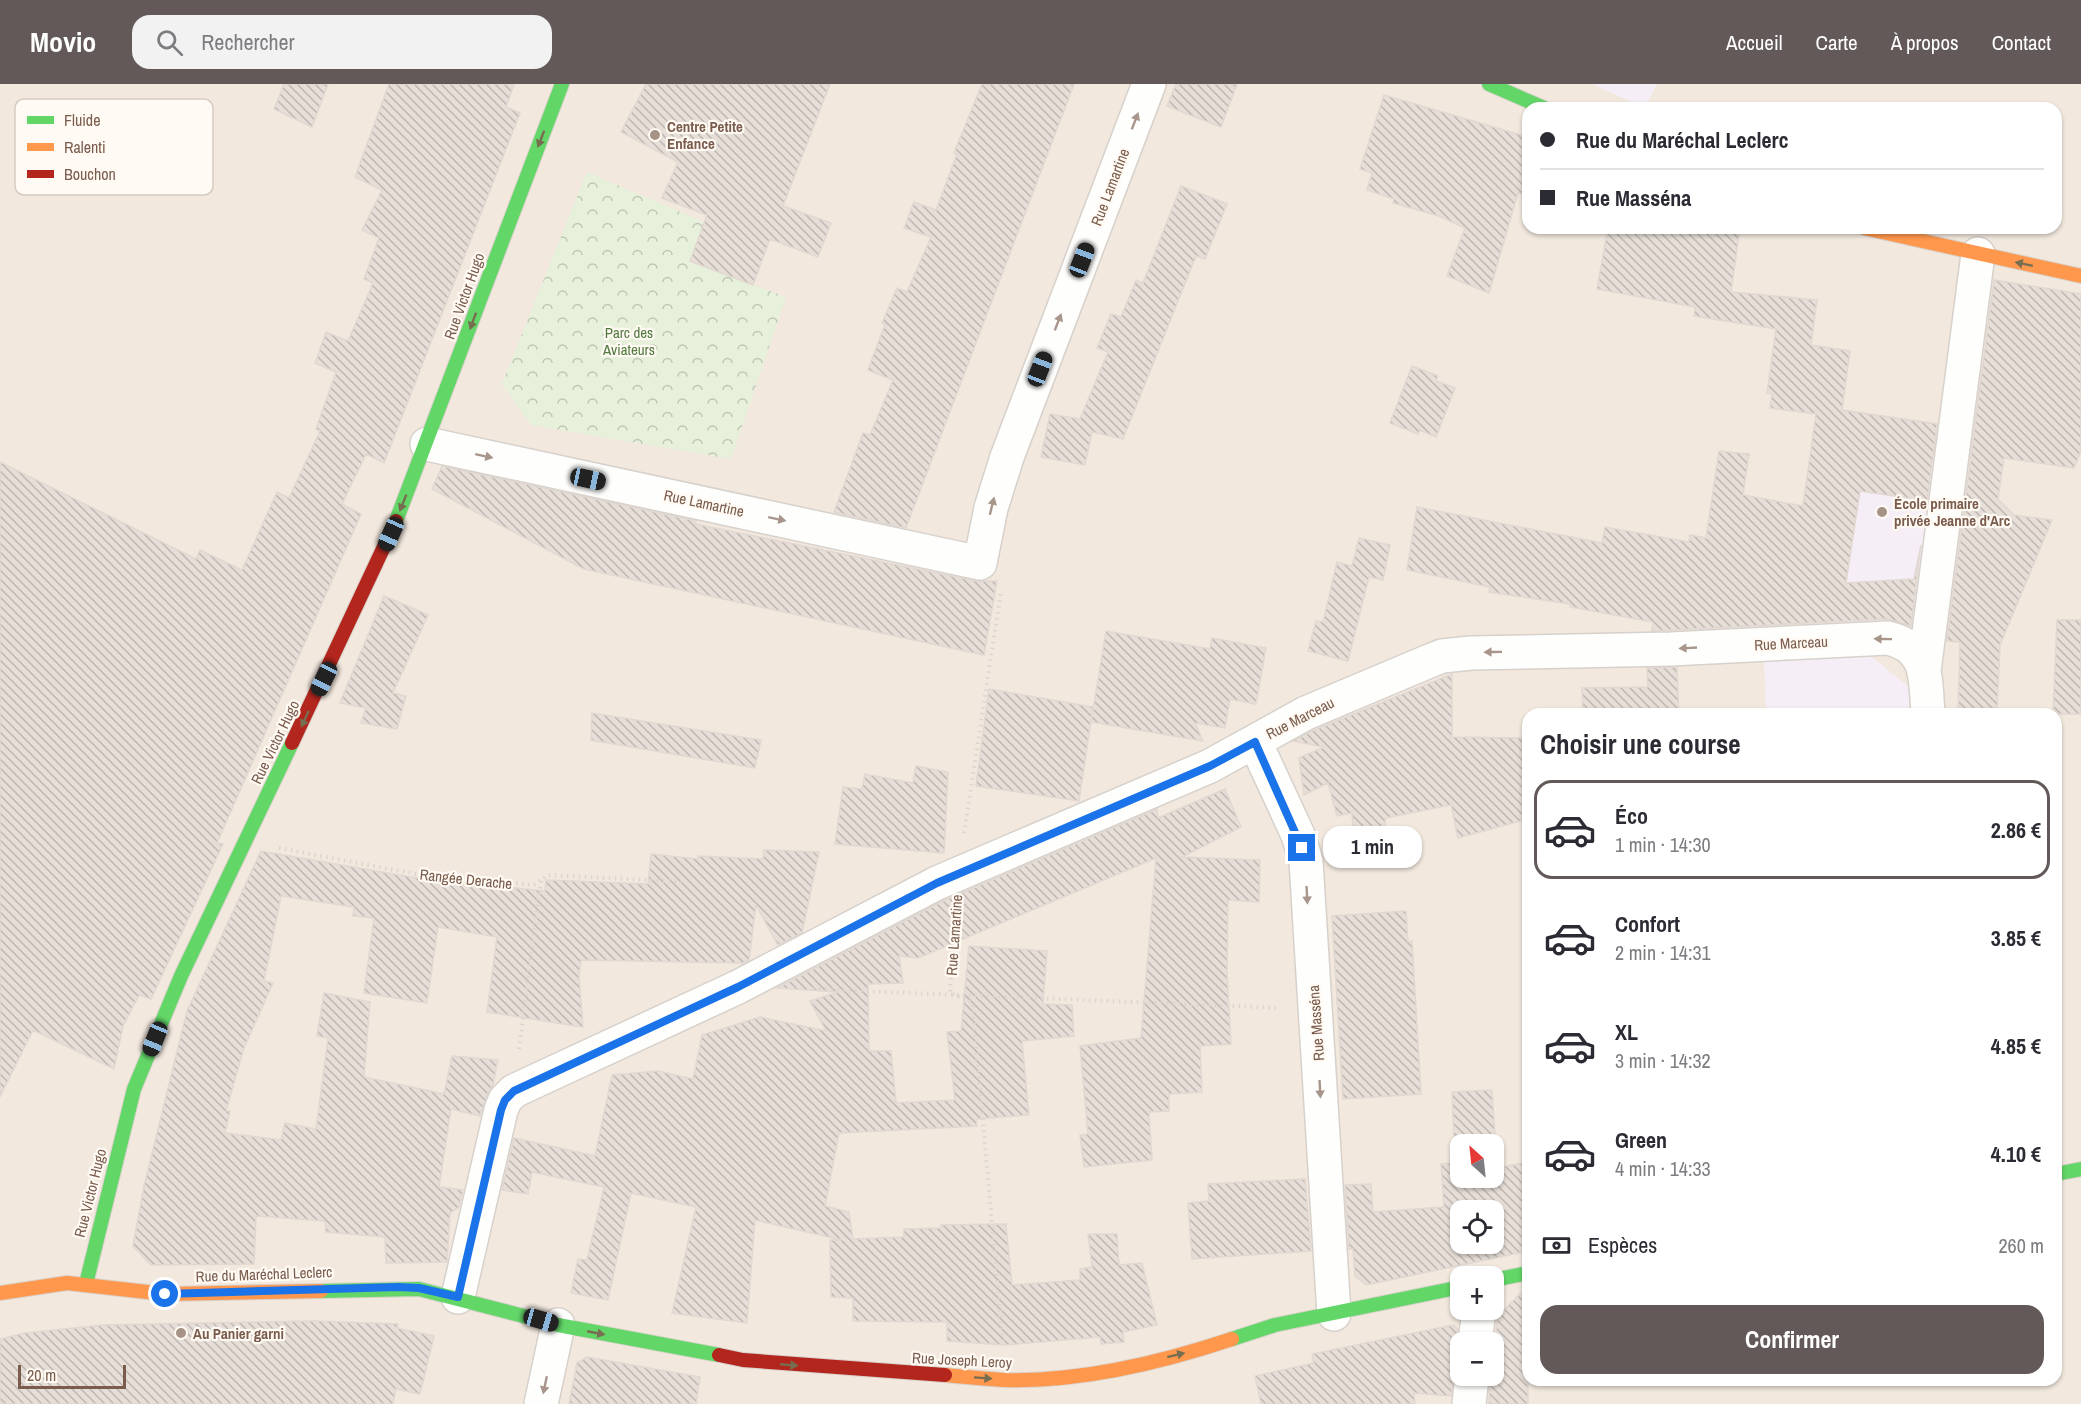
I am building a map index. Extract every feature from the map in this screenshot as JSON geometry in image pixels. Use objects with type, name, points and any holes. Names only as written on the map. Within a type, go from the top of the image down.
[{"type":"street","name":"Rue Victor Hugo","points":[[86,1284],[134,1089],[173,993],[363,596],[427,444],[562,84]]},
{"type":"street","name":"Rue Lamartine","points":[[427,444],[980,563],[991,508],[1004,466],[1149,84]]},
{"type":"street","points":[[1489,84],[1530,102]]},
{"type":"street","points":[[1890,234],[2081,276]]},
{"type":"street","name":"Rue Marceau","points":[[1927,708],[1924,671],[1978,254]]},
{"type":"street","name":"Rue Marceau","points":[[514,1091],[738,987],[958,873],[1210,766],[1324,705],[1427,662],[1457,654],[1671,649],[1888,638],[1912,647],[1924,671]]},
{"type":"street","name":"Rue Masséna","points":[[1255,742],[1298,835],[1306,861],[1334,1314]]},
{"type":"street","points":[[458,1297],[501,1110],[505,1100],[514,1091]]},
{"type":"street","points":[[2062,1173],[2081,1169]]},
{"type":"street","points":[[1504,1278],[1522,1274]]},
{"type":"street","name":"Rue du Maréchal Leclerc","points":[[0,1293],[46,1285],[86,1284],[165,1294],[398,1287],[419,1288],[458,1297]]},
{"type":"street","name":"Rue Joseph Leroy","points":[[458,1297],[558,1325],[743,1360],[1006,1380],[1069,1377],[1118,1369],[1215,1346],[1275,1325],[1450,1289]]},
{"type":"street","points":[[541,1404],[558,1325]]},
{"type":"street","points":[[1469,1404],[1471,1386]]},
{"type":"path","name":"Rue Lamartine","points":[[980,563],[1004,576],[984,691],[958,873],[950,993],[972,1002],[1006,1380]]},
{"type":"path","name":"Rangée Derache","points":[[246,842],[416,874],[534,885],[548,875],[686,882]]},
{"type":"path","points":[[514,1091],[541,880]]},
{"type":"path","points":[[808,989],[950,993],[1316,1010]]},
{"type":"shaded area","points":[[0,84],[2081,84],[2081,1404],[0,1404]]},
{"type":"shaded area","points":[[1592,84],[1657,84],[1648,102],[1632,102]]},
{"type":"shaded area","name":"École primaire privée Jeanne d'Arc","points":[[1838,438],[1947,454],[1918,626],[1811,630],[1810,585]]},
{"type":"shaded area","points":[[1867,653],[1914,691],[1915,708],[1766,708],[1764,659]]},
{"type":"green space","name":"Parc des Aviateurs","points":[[587,172],[704,222],[690,261],[786,297],[731,459],[531,425],[502,384]]},
{"type":"building","points":[[284,84],[328,84],[312,127],[274,109]]},
{"type":"building","points":[[389,84],[514,84],[506,107],[520,113],[384,463],[366,454],[342,504],[361,514],[217,843],[223,844],[151,999],[139,995],[123,1026],[114,1069],[33,1030],[0,1097],[0,462],[196,559],[200,550],[242,570],[277,492],[289,498],[320,431],[316,429],[336,372],[315,363],[326,332],[348,341],[373,283],[364,279],[379,238],[362,230],[382,190],[355,177]]},
{"type":"building","points":[[646,84],[830,84],[783,206],[831,223],[818,257],[770,239],[753,285],[690,261],[707,215],[662,198],[678,162],[621,132]]},
{"type":"building","points":[[982,84],[1074,84],[906,528],[834,512],[863,433],[870,435],[893,380],[868,370],[885,324],[882,323],[897,288],[907,292],[931,237],[904,228],[914,202],[936,210],[957,154],[954,153]]},
{"type":"building","points":[[1176,84],[1237,84],[1221,127],[1167,106]]},
{"type":"building","points":[[1384,95],[1522,135],[1522,194],[1518,193],[1489,293],[1447,276],[1465,228],[1439,216],[1393,203],[1394,199],[1367,190],[1372,173],[1360,169]]},
{"type":"building","points":[[1181,186],[1227,204],[1205,259],[1196,256],[1123,439],[1092,432],[1085,465],[1041,457],[1050,414],[1080,419],[1108,352],[1097,348],[1111,314],[1121,317],[1136,280],[1143,283]]},
{"type":"building","points":[[1607,234],[1739,234],[1731,292],[1817,300],[1811,345],[1850,351],[1842,410],[1937,424],[1927,501],[1860,491],[1846,583],[1914,579],[1921,545],[1911,626],[1887,619],[1652,631],[1653,622],[1570,607],[1571,604],[1489,592],[1490,587],[1407,570],[1417,507],[1602,543],[1605,527],[1689,542],[1690,535],[1706,538],[1719,451],[1749,454],[1743,495],[1803,506],[1816,414],[1770,408],[1772,394],[1767,393],[1776,329],[1694,316],[1695,307],[1597,289]]},
{"type":"building","points":[[1994,280],[2081,294],[2081,451],[2074,468],[2004,458],[1998,499],[2014,515],[2052,520],[2000,645],[1997,708],[1958,708],[1960,642],[1947,641]]},
{"type":"building","points":[[1412,366],[1438,376],[1436,381],[1455,388],[1436,437],[1420,430],[1418,434],[1390,423]]},
{"type":"building","points":[[442,466],[696,521],[695,524],[976,581],[997,581],[984,655],[584,569],[432,489]]},
{"type":"building","points":[[1359,538],[1390,545],[1383,580],[1369,577],[1348,661],[1308,651],[1316,621],[1323,622],[1337,562],[1352,566]]},
{"type":"building","points":[[384,596],[428,615],[393,693],[406,696],[397,729],[361,723],[366,708],[340,703]]},
{"type":"building","points":[[2057,620],[2081,620],[2081,714],[2062,714],[2062,708],[2053,708]]},
{"type":"building","points":[[1106,631],[1210,649],[1212,638],[1266,648],[1256,704],[1230,699],[1225,728],[1195,723],[1203,741],[1091,722]]},
{"type":"building","points":[[1677,667],[1679,708],[1583,708],[1582,688],[1648,687],[1647,668]]},
{"type":"building","points":[[1452,674],[1452,737],[1522,738],[1522,821],[1458,838],[1451,805],[1385,818],[1387,854],[1355,856],[1352,813],[1337,816],[1328,783],[1304,795],[1299,758],[1324,747],[1293,741],[1314,730]]},
{"type":"building","points":[[989,689],[1093,707],[1079,801],[976,786]]},
{"type":"building","points":[[592,713],[761,740],[755,768],[591,740]]},
{"type":"building","points":[[916,766],[948,772],[944,853],[835,844],[843,787],[862,789],[865,774],[913,783]]},
{"type":"building","points":[[1225,789],[1241,827],[1182,857],[1260,860],[1259,902],[1228,900],[1227,972],[1231,1044],[1200,1046],[1202,1092],[1169,1094],[1169,1111],[1149,1112],[1152,1160],[1084,1167],[1080,1135],[1088,1134],[1080,1046],[1141,1038],[1156,858],[918,958],[899,956],[903,983],[868,984],[869,1051],[891,1051],[896,1103],[955,1100],[947,1032],[961,1031],[969,946],[1047,951],[1043,1004],[1072,1005],[1074,1036],[1022,1041],[1029,1115],[976,1119],[977,1126],[839,1133],[825,1206],[849,1212],[853,1239],[904,1237],[904,1229],[941,1228],[941,1225],[1006,1224],[1012,1285],[1080,1280],[1080,1269],[1092,1267],[1088,1234],[1117,1234],[1119,1265],[1142,1263],[1157,1325],[1123,1332],[1124,1342],[1101,1344],[1100,1337],[1005,1345],[947,1341],[947,1322],[853,1321],[853,1298],[831,1297],[830,1240],[842,1240],[755,1220],[747,1323],[672,1313],[696,1207],[631,1193],[608,1300],[571,1293],[578,1259],[587,1260],[604,1187],[532,1172],[528,1194],[502,1190],[514,1138],[595,1156],[612,1075],[658,1071],[693,1079],[702,1035],[760,1017],[826,1031],[810,1001],[838,992],[777,988],[945,900],[1157,809],[1158,818]]},
{"type":"building","points":[[764,850],[819,852],[802,933],[778,945],[756,905],[749,960],[743,963],[581,960],[579,977],[583,1027],[487,1012],[497,937],[438,927],[427,1003],[364,993],[374,918],[353,916],[354,907],[281,896],[264,981],[273,983],[244,1048],[226,1111],[230,1111],[225,1133],[281,1140],[285,1123],[316,1129],[328,1038],[317,1036],[324,993],[370,1002],[364,1077],[444,1094],[452,1056],[498,1060],[493,1085],[480,1116],[451,1109],[439,1187],[463,1190],[459,1207],[450,1213],[447,1262],[386,1263],[385,1237],[326,1232],[325,1221],[256,1216],[254,1264],[151,1265],[133,1246],[144,1186],[187,1011],[261,851],[417,878],[545,891],[546,880],[648,884],[651,854],[698,859],[698,856],[763,859]]},
{"type":"building","points":[[1406,911],[1408,942],[1412,941],[1421,1094],[1343,1099],[1332,916]]},
{"type":"building","points":[[1492,1090],[1495,1134],[1454,1134],[1452,1092]]},
{"type":"building","points":[[1450,1163],[1450,1188],[1504,1188],[1504,1167],[1522,1163],[1522,1252],[1366,1285],[1355,1276],[1353,1249],[1349,1249],[1345,1185],[1371,1184],[1373,1212],[1444,1207],[1441,1164]]},
{"type":"building","points":[[1305,1179],[1311,1251],[1192,1259],[1188,1203],[1209,1201],[1208,1184]]},
{"type":"building","points":[[1522,1294],[1522,1386],[1528,1386],[1528,1404],[1489,1404],[1490,1386],[1504,1386],[1504,1332],[1496,1332],[1497,1320],[1504,1320],[1504,1310]]},
{"type":"building","points":[[313,1321],[398,1324],[397,1328],[434,1336],[420,1394],[396,1389],[393,1404],[0,1404],[0,1339],[25,1333],[103,1325]]},
{"type":"building","points":[[1453,1325],[1458,1329],[1457,1332],[1450,1332],[1451,1396],[1414,1393],[1415,1404],[1261,1404],[1255,1376],[1314,1363],[1312,1354]]},
{"type":"building","points":[[587,1357],[700,1377],[696,1404],[569,1404],[577,1363]]},
{"type":"traffic: fast","points":[[396,521],[562,84]]},
{"type":"traffic: fast","points":[[1489,84],[1530,102]]},
{"type":"traffic: fast","points":[[86,1284],[134,1089],[181,976],[292,743]]},
{"type":"traffic: fast","points":[[2062,1173],[2081,1169]]},
{"type":"traffic: fast","points":[[1504,1278],[1522,1274]]},
{"type":"traffic: fast","points":[[321,1291],[419,1289],[558,1325],[719,1355]]},
{"type":"traffic: fast","points":[[1232,1339],[1275,1325],[1450,1289]]},
{"type":"traffic: slow","points":[[1891,234],[2081,276]]},
{"type":"traffic: slow","points":[[0,1293],[67,1283],[165,1294],[321,1291]]},
{"type":"traffic: slow","points":[[945,1375],[1005,1380],[1062,1378],[1148,1363],[1232,1339]]},
{"type":"traffic: jam","points":[[292,743],[396,521]]},
{"type":"traffic: jam","points":[[719,1355],[743,1360],[945,1375]]},
{"type":"place","name":"Centre Petite Enfance","points":[[655,135]]},
{"type":"place","name":"École primaire privée Jeanne d'Arc","points":[[1882,512]]},
{"type":"place","name":"Au Panier garni","points":[[181,1333]]},
{"type":"route","points":[[165,1294],[398,1287],[419,1288],[458,1297],[501,1110],[505,1100],[514,1091],[738,987],[916,892],[1210,766],[1255,742],[1302,848]]}]
